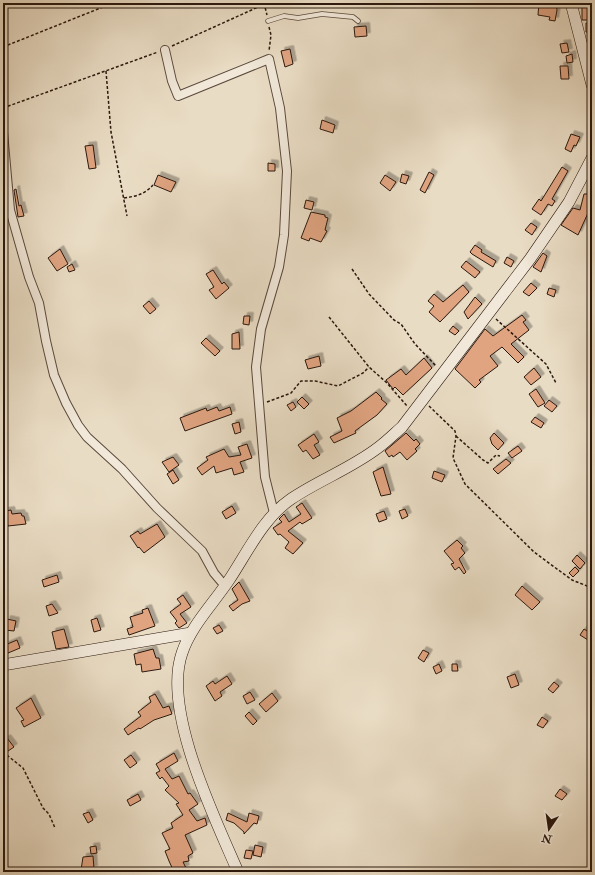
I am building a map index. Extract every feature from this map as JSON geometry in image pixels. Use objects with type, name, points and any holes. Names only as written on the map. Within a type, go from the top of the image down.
[{"type":"main road","points":[[571,3],[592,85]]},
{"type":"main road","points":[[238,872],[205,794],[192,759],[183,724],[178,687],[178,669],[182,653],[191,633],[225,586],[274,513],[291,499],[378,448],[402,426],[493,310],[568,202],[592,158]]},
{"type":"main road","points":[[3,665],[191,633]]},
{"type":"street","points":[[165,50],[172,81],[178,96],[269,59],[280,108],[287,171],[284,235],[280,260],[258,349],[256,367],[265,477],[274,513]]},
{"type":"street","points":[[3,132],[10,210],[28,277],[39,303],[54,375],[66,402],[78,425],[88,437],[122,469],[157,508],[202,551],[214,573],[225,586]]},
{"type":"lane","points":[[268,21],[284,16],[298,18],[322,14],[353,17],[358,21]]},
{"type":"path","points":[[3,46],[113,3]]},
{"type":"path","points":[[3,108],[165,50],[265,3],[271,35],[269,59]]},
{"type":"path","points":[[106,71],[111,132],[127,216]]},
{"type":"path","points":[[124,198],[137,196],[147,192],[153,185]]},
{"type":"path","points":[[352,269],[369,294],[394,320],[401,324],[415,344],[442,374]]},
{"type":"path","points":[[493,310],[495,317],[546,364],[556,383]]},
{"type":"path","points":[[329,317],[369,367],[387,383],[412,412]]},
{"type":"path","points":[[260,404],[291,392],[301,381],[315,381],[338,386],[369,367]]},
{"type":"path","points":[[422,399],[455,431],[456,436],[453,458],[466,484],[534,552],[572,580],[592,588]]},
{"type":"path","points":[[456,436],[483,460],[488,462],[496,455],[500,456]]},
{"type":"path","points":[[3,752],[23,768],[43,808],[49,814],[55,828]]},
{"type":"building","points":[[539,3],[556,3],[557,10],[555,21],[549,20],[550,17],[538,15]]},
{"type":"building","points":[[582,4],[592,4],[590,20],[582,20]]},
{"type":"building","points":[[586,23],[592,23],[592,33],[586,32]]},
{"type":"building","points":[[366,26],[367,36],[355,37],[354,27]]},
{"type":"building","points":[[567,43],[569,52],[562,53],[560,44]]},
{"type":"building","points":[[290,49],[293,64],[285,67],[281,51]]},
{"type":"building","points":[[572,54],[573,62],[567,63],[566,56]]},
{"type":"building","points":[[560,66],[568,66],[569,79],[561,79]]},
{"type":"building","points":[[322,120],[335,125],[333,133],[320,129]]},
{"type":"building","points":[[571,134],[580,137],[576,146],[574,145],[571,152],[565,149]]},
{"type":"building","points":[[93,145],[96,168],[89,169],[85,146]]},
{"type":"building","points":[[268,163],[275,164],[275,171],[268,171]]},
{"type":"building","points":[[562,167],[568,171],[552,199],[555,201],[552,206],[548,204],[541,215],[532,209],[539,199],[541,201]]},
{"type":"building","points":[[429,172],[434,175],[425,193],[420,190]]},
{"type":"building","points":[[402,174],[409,176],[406,184],[400,182]]},
{"type":"building","points":[[158,175],[176,182],[171,192],[154,185]]},
{"type":"building","points":[[385,175],[396,182],[390,191],[380,183]]},
{"type":"building","points":[[16,189],[19,206],[21,205],[24,216],[18,217],[14,190]]},
{"type":"building","points":[[584,194],[592,194],[592,216],[588,213],[578,235],[561,225],[573,208],[580,210]]},
{"type":"building","points":[[306,200],[314,202],[312,210],[304,208]]},
{"type":"building","points":[[311,212],[325,215],[325,217],[328,218],[325,230],[327,231],[321,242],[310,238],[309,241],[301,238]]},
{"type":"building","points":[[531,223],[537,227],[532,235],[525,230]]},
{"type":"building","points":[[475,245],[482,250],[481,252],[496,261],[493,267],[470,252]]},
{"type":"building","points":[[60,249],[68,264],[57,271],[48,258]]},
{"type":"building","points":[[543,253],[547,256],[541,272],[533,267]]},
{"type":"building","points":[[507,257],[514,261],[511,267],[504,263]]},
{"type":"building","points":[[466,261],[480,272],[475,278],[461,267]]},
{"type":"building","points":[[72,264],[75,270],[69,272],[67,267]]},
{"type":"building","points":[[213,270],[222,284],[224,282],[229,288],[216,299],[209,290],[214,287],[206,274]]},
{"type":"building","points":[[531,283],[537,288],[529,296],[523,292]]},
{"type":"building","points":[[463,285],[469,292],[440,322],[429,312],[434,306],[428,301],[434,294],[443,302]]},
{"type":"building","points":[[549,288],[556,290],[554,297],[547,294]]},
{"type":"building","points":[[475,297],[482,304],[468,319],[464,312]]},
{"type":"building","points":[[149,301],[156,309],[150,314],[143,306]]},
{"type":"building","points":[[522,315],[526,320],[523,322],[529,330],[511,344],[524,357],[518,363],[502,347],[490,356],[498,366],[479,380],[481,382],[475,388],[455,369],[485,329],[493,336]]},
{"type":"building","points":[[244,316],[250,316],[249,325],[243,324]]},
{"type":"building","points":[[453,326],[459,331],[455,335],[449,331]]},
{"type":"building","points":[[239,332],[240,349],[232,349],[232,334]]},
{"type":"building","points":[[206,338],[220,351],[215,356],[201,343]]},
{"type":"building","points":[[319,356],[321,366],[308,369],[305,360]]},
{"type":"building","points":[[424,358],[432,368],[403,395],[395,387],[393,389],[386,380],[401,369],[406,375]]},
{"type":"building","points":[[534,368],[541,377],[531,385],[524,377]]},
{"type":"building","points":[[536,389],[545,403],[538,407],[529,394]]},
{"type":"building","points":[[376,392],[387,404],[377,415],[355,431],[356,433],[334,443],[330,437],[342,431],[337,418],[351,411]]},
{"type":"building","points":[[302,397],[309,404],[304,409],[297,402]]},
{"type":"building","points":[[549,400],[557,406],[552,412],[544,406]]},
{"type":"building","points":[[293,402],[296,407],[291,411],[287,405]]},
{"type":"building","points":[[217,407],[219,411],[230,407],[232,414],[185,431],[180,418],[206,408],[207,411]]},
{"type":"building","points":[[535,417],[544,423],[541,428],[531,422]]},
{"type":"building","points":[[239,422],[241,432],[235,434],[232,424]]},
{"type":"building","points":[[406,433],[414,441],[416,439],[420,444],[415,449],[417,451],[407,460],[400,452],[393,457],[392,455],[389,457],[385,451]]},
{"type":"building","points":[[494,433],[504,443],[498,450],[492,444],[490,438]]},
{"type":"building","points":[[314,434],[319,442],[314,445],[320,455],[313,459],[306,450],[303,452],[298,445]]},
{"type":"building","points":[[247,444],[252,458],[240,462],[244,472],[234,475],[232,468],[216,473],[214,466],[202,475],[197,468],[208,460],[206,457],[224,449],[229,457],[241,455],[238,447]]},
{"type":"building","points":[[518,446],[522,451],[512,458],[508,453]]},
{"type":"building","points":[[173,457],[179,465],[169,472],[162,462]]},
{"type":"building","points":[[506,459],[511,463],[498,474],[493,469]]},
{"type":"building","points":[[383,467],[391,494],[381,496],[373,472]]},
{"type":"building","points":[[173,470],[179,480],[173,484],[167,474]]},
{"type":"building","points":[[434,471],[445,475],[442,482],[432,478]]},
{"type":"building","points":[[302,503],[312,518],[302,524],[300,522],[288,531],[303,543],[293,554],[285,548],[289,542],[280,534],[278,535],[273,528],[282,522],[279,519],[284,514],[289,522],[301,514],[296,507]]},
{"type":"building","points":[[232,506],[236,513],[226,519],[222,512]]},
{"type":"building","points":[[405,509],[408,516],[402,519],[399,511]]},
{"type":"building","points":[[11,510],[12,514],[21,513],[22,516],[24,516],[26,524],[8,526],[5,511]]},
{"type":"building","points":[[384,511],[387,519],[379,522],[376,514]]},
{"type":"building","points":[[157,524],[165,537],[144,553],[139,547],[138,548],[130,536],[138,531],[140,534]]},
{"type":"building","points":[[457,540],[463,546],[461,548],[465,553],[459,559],[466,572],[464,574],[459,567],[455,570],[451,564],[454,563],[444,551]]},
{"type":"building","points":[[577,555],[585,563],[580,569],[572,561]]},
{"type":"building","points":[[575,567],[579,571],[573,577],[569,573]]},
{"type":"building","points":[[57,575],[59,582],[44,587],[42,580]]},
{"type":"building","points":[[239,582],[250,601],[242,604],[233,611],[229,606],[238,600],[232,589]]},
{"type":"building","points":[[522,586],[540,602],[532,610],[515,595]]},
{"type":"building","points":[[183,595],[191,607],[180,614],[187,623],[179,628],[175,623],[177,621],[170,612],[181,604],[177,599]]},
{"type":"building","points":[[52,604],[58,613],[49,616],[46,606]]},
{"type":"building","points":[[148,608],[155,626],[129,635],[127,629],[133,627],[130,617],[143,613],[142,610]]},
{"type":"building","points":[[97,618],[101,630],[94,632],[91,620]]},
{"type":"building","points":[[7,619],[16,621],[14,631],[5,630]]},
{"type":"building","points":[[219,625],[223,631],[217,634],[213,628]]},
{"type":"building","points":[[64,629],[69,647],[56,649],[52,632]]},
{"type":"building","points":[[584,629],[592,634],[588,640],[580,635]]},
{"type":"building","points":[[17,640],[20,648],[8,653],[5,645]]},
{"type":"building","points":[[153,649],[156,658],[159,658],[161,669],[142,672],[141,664],[136,665],[134,654]]},
{"type":"building","points":[[423,650],[429,653],[424,662],[418,658]]},
{"type":"building","points":[[439,664],[442,671],[436,674],[433,667]]},
{"type":"building","points":[[452,664],[457,664],[458,671],[452,671]]},
{"type":"building","points":[[515,674],[519,685],[511,688],[507,677]]},
{"type":"building","points":[[227,676],[232,684],[220,692],[222,696],[215,701],[206,686],[213,681],[215,684]]},
{"type":"building","points":[[554,682],[559,686],[553,693],[548,689]]},
{"type":"building","points":[[250,692],[255,700],[247,704],[243,696]]},
{"type":"building","points":[[272,693],[278,701],[266,712],[259,704]]},
{"type":"building","points":[[155,694],[163,708],[169,706],[172,714],[154,720],[128,735],[124,729],[141,716],[138,712],[151,702],[149,697]]},
{"type":"building","points":[[31,698],[41,718],[24,727],[21,721],[24,720],[16,708]]},
{"type":"building","points":[[249,712],[257,721],[253,725],[245,716]]},
{"type":"building","points":[[542,717],[548,721],[543,728],[537,725]]},
{"type":"building","points":[[7,738],[14,747],[8,751],[3,745],[3,741]]},
{"type":"building","points":[[174,753],[178,761],[165,769],[172,779],[179,776],[188,794],[190,793],[198,804],[189,810],[197,821],[205,818],[207,825],[185,835],[193,853],[188,856],[189,861],[183,862],[186,868],[177,872],[174,872],[165,851],[170,849],[162,833],[173,828],[171,823],[183,815],[176,804],[179,803],[165,790],[169,786],[162,777],[160,779],[156,773],[160,771],[156,764]]},
{"type":"building","points":[[131,755],[137,763],[130,768],[124,760]]},
{"type":"building","points":[[560,789],[567,794],[562,800],[555,796]]},
{"type":"building","points":[[138,794],[141,800],[130,806],[127,800]]},
{"type":"building","points":[[89,812],[93,820],[88,823],[83,814]]},
{"type":"building","points":[[228,813],[247,822],[249,813],[259,816],[257,824],[254,823],[244,834],[244,832],[234,823],[226,820]]},
{"type":"building","points":[[255,845],[263,847],[261,857],[253,855]]},
{"type":"building","points":[[96,846],[97,853],[91,854],[90,847]]},
{"type":"building","points":[[246,850],[253,851],[251,859],[244,858]]},
{"type":"building","points":[[93,856],[94,869],[81,870],[83,857]]}]
